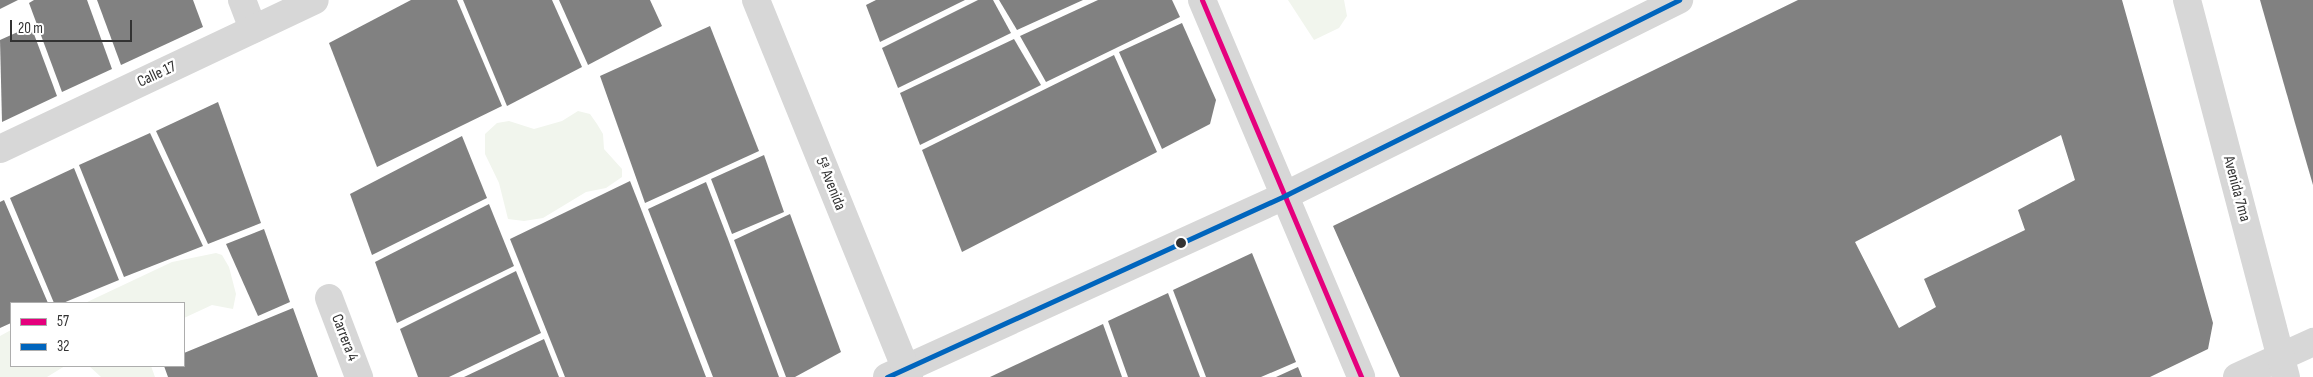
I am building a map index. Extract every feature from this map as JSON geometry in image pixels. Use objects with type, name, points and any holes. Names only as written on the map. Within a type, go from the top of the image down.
[{"type":"street","points":[[242,0],[253,29]]},
{"type":"street","name":"Calle 17","points":[[0,149],[315,0]]},
{"type":"street","name":"5ª Avenida","points":[[756,0],[901,374]]},
{"type":"street","points":[[1202,0],[1286,195],[1361,377]]},
{"type":"street","points":[[901,374],[1286,195],[1679,0]]},
{"type":"street","name":"Avenida 7ma","points":[[2187,0],[2283,367]]},
{"type":"street","name":"Carrera 4","points":[[329,298],[359,377]]},
{"type":"street","points":[[2237,377],[2283,367],[2313,342]]},
{"type":"shaded area","points":[[1288,0],[1344,0],[1347,16],[1339,28],[1314,40]]},
{"type":"shaded area","points":[[578,111],[590,114],[597,124],[603,134],[604,149],[622,169],[622,177],[606,188],[586,192],[543,218],[524,221],[508,219],[499,183],[485,154],[485,134],[497,123],[509,121],[534,129],[562,121]]},
{"type":"shaded area","points":[[216,253],[222,255],[229,267],[236,294],[233,309],[212,305],[185,318],[185,302],[87,302],[172,262]]},
{"type":"shaded area","points":[[10,331],[10,367],[63,367],[47,377],[0,377],[0,336]]},
{"type":"shaded area","points":[[90,367],[151,367],[155,377],[101,377]]},
{"type":"building","points":[[0,0],[18,0],[0,9]]},
{"type":"building","points":[[34,0],[87,0],[112,69],[62,92],[29,3]]},
{"type":"building","points":[[97,0],[193,0],[203,27],[121,65]]},
{"type":"building","points":[[411,0],[457,0],[502,106],[377,167],[329,43]]},
{"type":"building","points":[[463,0],[552,0],[582,67],[507,106]]},
{"type":"building","points":[[559,0],[650,0],[662,26],[588,65]]},
{"type":"building","points":[[876,0],[965,0],[880,42],[866,5]]},
{"type":"building","points":[[978,0],[993,0],[1011,33],[898,88],[882,48]]},
{"type":"building","points":[[999,0],[1083,0],[1017,30]]},
{"type":"building","points":[[1098,0],[1172,0],[1180,17],[1046,82],[1020,36]]},
{"type":"building","points":[[1798,0],[2122,0],[2213,323],[2208,349],[2150,377],[1400,377],[1333,226]],"holes":[[[2061,135],[2075,180],[2018,210],[2025,230],[1924,279],[1936,307],[1899,328],[1855,242]]]},
{"type":"building","points":[[2260,0],[2313,0],[2313,185],[2295,123]]},
{"type":"building","points":[[1182,23],[1216,100],[1210,124],[1162,149],[1119,52]]},
{"type":"building","points":[[31,26],[57,96],[2,122],[0,40]]},
{"type":"building","points":[[710,26],[759,151],[645,203],[600,76]]},
{"type":"building","points":[[1014,39],[1041,85],[920,145],[900,93]]},
{"type":"building","points":[[1114,55],[1157,152],[962,252],[922,150]]},
{"type":"building","points":[[218,102],[261,223],[208,244],[156,131]]},
{"type":"building","points":[[150,133],[203,246],[124,277],[79,165]]},
{"type":"building","points":[[462,136],[487,198],[372,255],[350,194]]},
{"type":"building","points":[[764,155],[784,212],[732,234],[711,179]]},
{"type":"building","points":[[74,168],[119,280],[65,302],[54,302],[10,198]]},
{"type":"building","points":[[630,181],[706,377],[565,377],[510,239]]},
{"type":"building","points":[[706,182],[779,377],[713,377],[648,209]]},
{"type":"building","points":[[4,200],[48,302],[10,302],[10,323],[0,328],[0,202]]},
{"type":"building","points":[[489,204],[514,266],[397,323],[375,262]]},
{"type":"building","points":[[790,214],[841,352],[795,377],[786,377],[734,240]]},
{"type":"building","points":[[264,229],[290,302],[258,316],[226,244]]},
{"type":"building","points":[[1252,253],[1296,362],[1261,377],[1206,377],[1173,290]]},
{"type":"building","points":[[516,271],[541,333],[449,377],[418,377],[400,329]]},
{"type":"building","points":[[1168,293],[1200,377],[1128,377],[1108,321]]},
{"type":"building","points":[[293,308],[318,377],[168,377],[164,367],[185,367],[185,353]]},
{"type":"building","points":[[1103,324],[1122,377],[990,377]]},
{"type":"building","points":[[544,339],[559,377],[464,377]]},
{"type":"building","points":[[1298,367],[1302,377],[1276,377]]},
{"type":"transit line","name":"57","points":[[1202,0],[1361,377]]},
{"type":"transit line","name":"32","points":[[887,377],[1286,195],[1679,0]]}]
